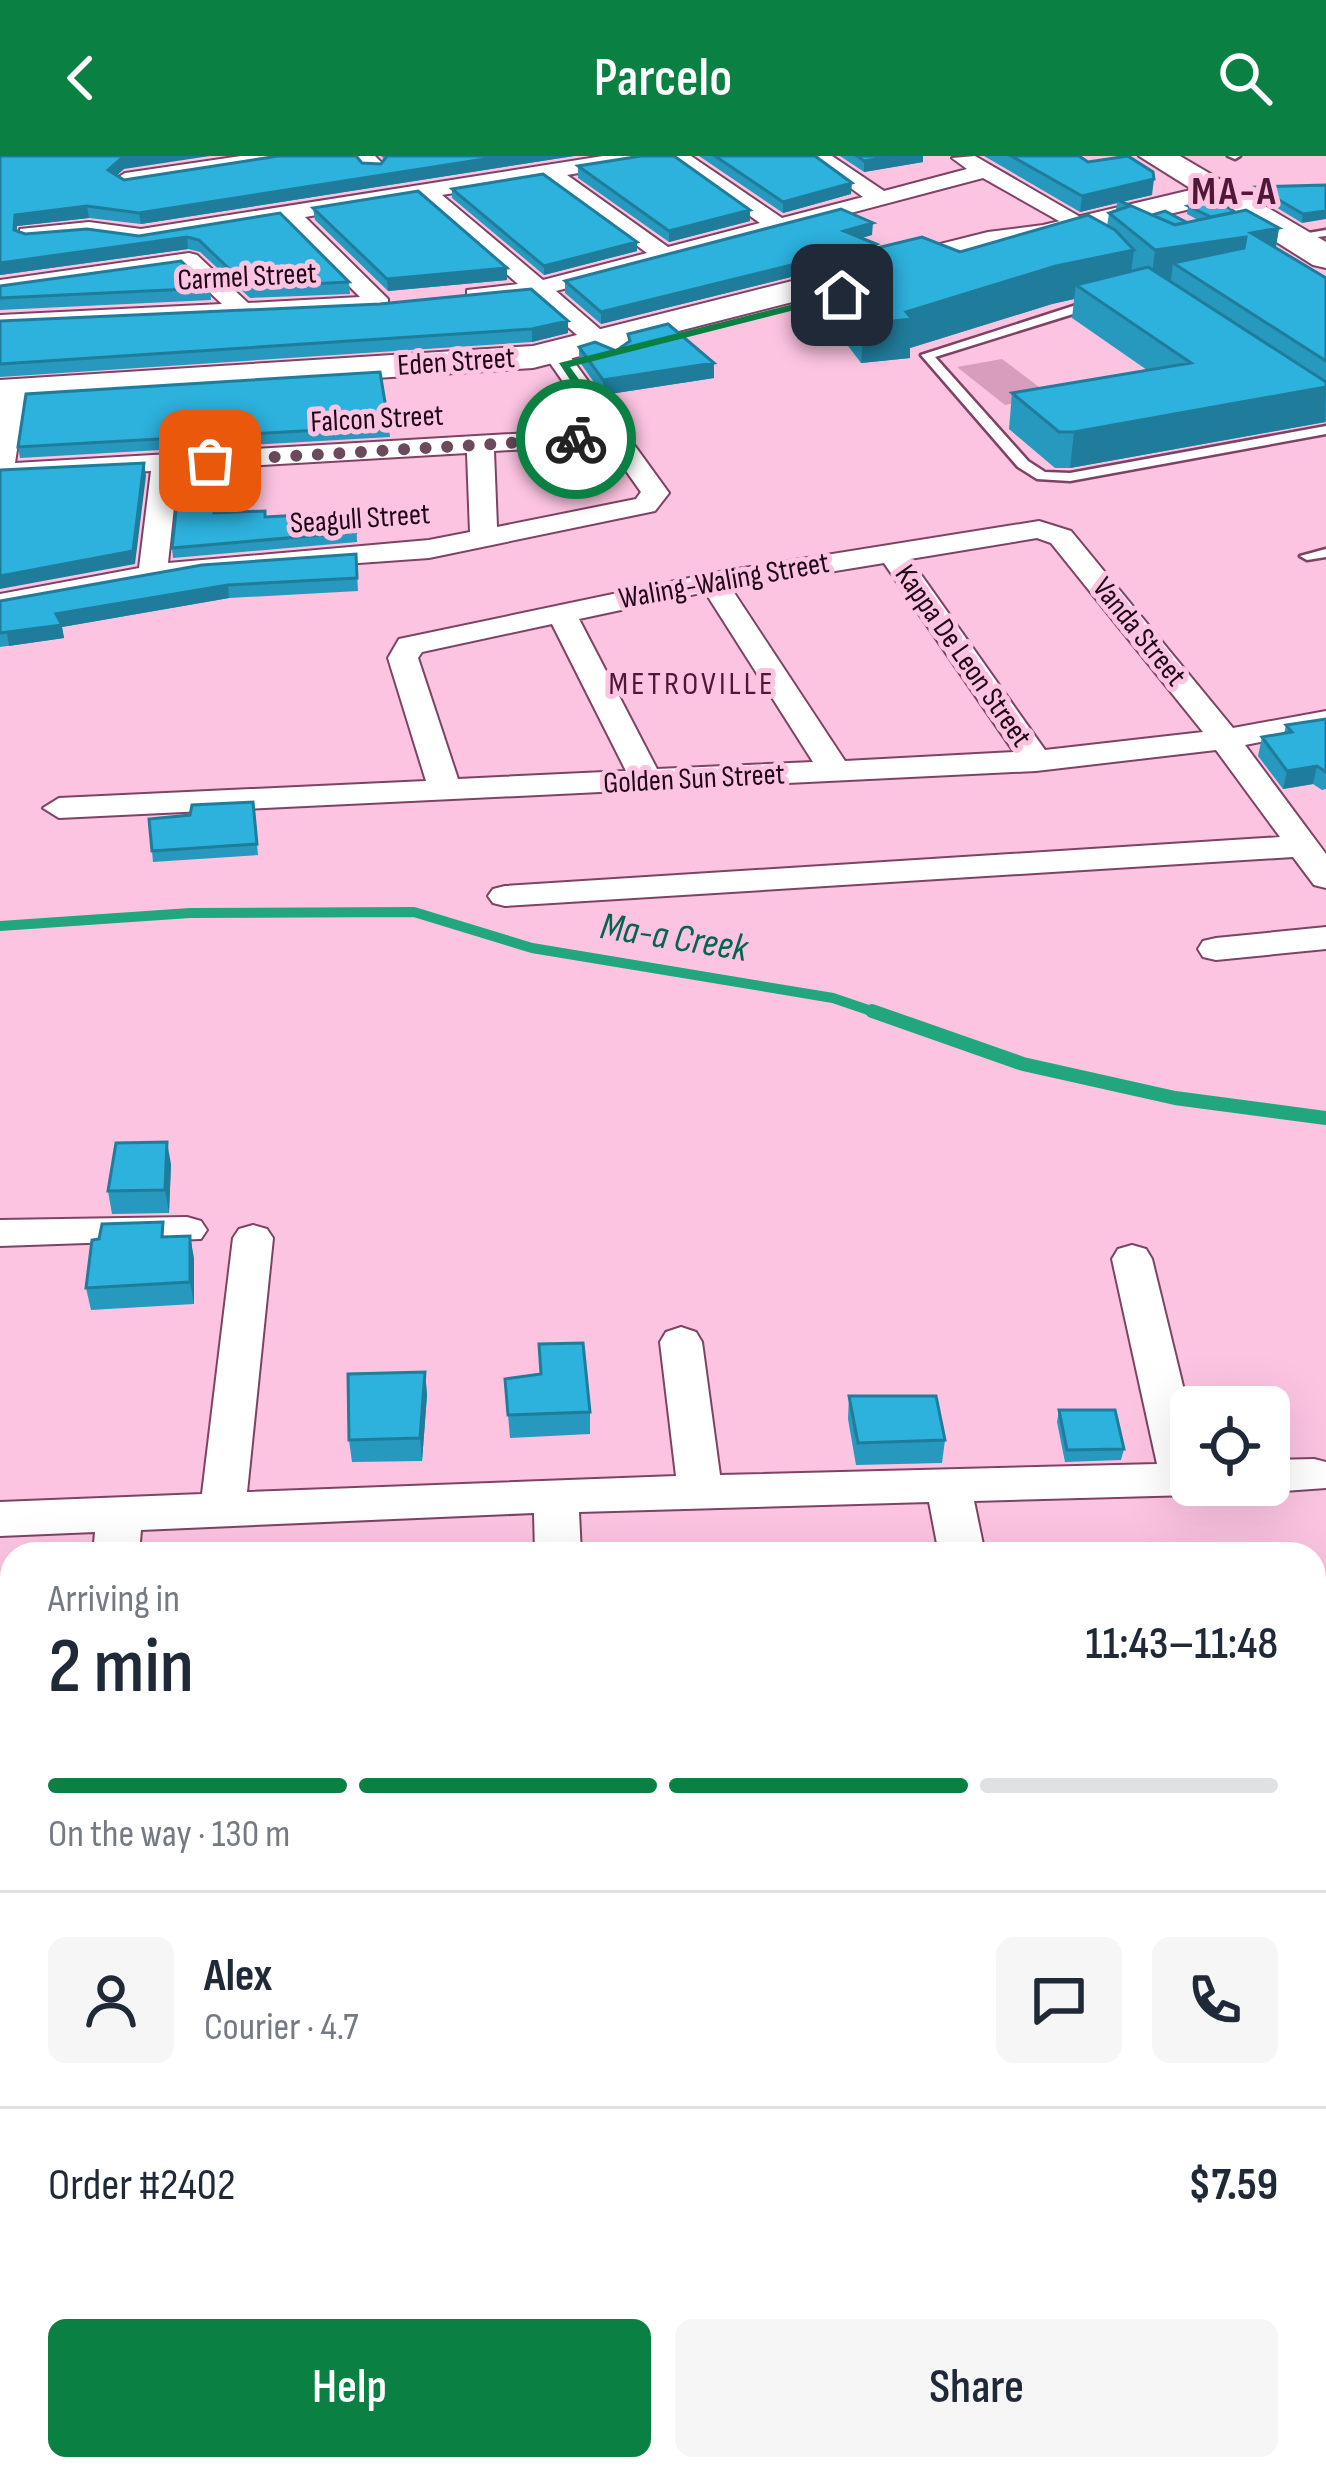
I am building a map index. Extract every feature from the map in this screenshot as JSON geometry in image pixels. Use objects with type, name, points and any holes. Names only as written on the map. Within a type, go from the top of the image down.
[{"type":"main road","points":[[1156,156],[1326,257]]},
{"type":"main road","name":"Eden Street","points":[[6,395],[492,374],[1007,251],[1216,193]]},
{"type":"street","points":[[125,180],[283,156]]},
{"type":"street","points":[[28,233],[89,229],[126,236],[158,233],[644,156]]},
{"type":"street","points":[[677,156],[777,225]]},
{"type":"street","points":[[818,156],[879,198]]},
{"type":"street","points":[[959,156],[1084,229]]},
{"type":"street","points":[[548,171],[664,255]]},
{"type":"street","points":[[447,298],[536,289],[986,171]]},
{"type":"street","points":[[425,191],[607,348]]},
{"type":"street","name":"Carmel Street","points":[[0,322],[391,303],[289,213]]},
{"type":"street","points":[[0,287],[189,260],[242,310]]},
{"type":"street","points":[[559,359],[614,436]]},
{"type":"street","points":[[0,471],[6,395]]},
{"type":"street","name":"Falcon Street","points":[[0,471],[614,436]]},
{"type":"street","name":"Seagull Street","points":[[0,603],[153,572],[245,560],[429,549],[634,508],[656,493],[614,436]]},
{"type":"street","points":[[480,446],[484,538]]},
{"type":"street","points":[[153,572],[165,464]]},
{"type":"street","name":"Waling-Waling Street","points":[[445,790],[404,649],[713,582],[1029,529],[1048,530]]},
{"type":"street","name":"Vanda Street","points":[[1048,530],[1061,537],[1226,739],[1326,878]]},
{"type":"street","name":"Kappa De Leon Street","points":[[890,551],[1036,761]]},
{"type":"street","points":[[713,582],[836,772]]},
{"type":"street","points":[[562,612],[646,781]]},
{"type":"street","name":"Golden Sun Street","points":[[59,808],[1036,761],[1226,739],[1326,720]]},
{"type":"street","points":[[505,896],[1304,846]]},
{"type":"street","points":[[1216,949],[1326,938]]},
{"type":"street","points":[[0,1233],[187,1230]]},
{"type":"street","points":[[223,1508],[253,1238]]},
{"type":"street","points":[[1132,1259],[1170,1411]]},
{"type":"street","points":[[681,1342],[700,1492]]},
{"type":"street","points":[[1290,1476],[1314,1475]]},
{"type":"street","points":[[0,1519],[118,1534],[223,1508],[1170,1479]]},
{"type":"street","points":[[948,1485],[960,1542]]},
{"type":"street","points":[[556,1496],[558,1542]]},
{"type":"lane","points":[[1119,297],[927,355],[1023,464],[1042,476],[1070,477],[1326,430]]},
{"type":"lane","points":[[1307,556],[1326,553]]},
{"type":"shaded area","points":[[1002,359],[1051,396],[1005,405],[957,367]]},
{"type":"building","points":[[0,156],[133,156],[123,157],[108,170],[124,180],[278,156],[356,156],[362,163],[381,164],[387,156],[504,156],[139,213],[87,206],[15,215],[14,230],[25,234],[87,229],[139,236],[280,213],[349,282],[248,287],[199,240],[187,237],[0,263]]},
{"type":"building","points":[[674,156],[750,210],[669,231],[578,166]]},
{"type":"building","points":[[715,156],[815,156],[852,183],[783,202]]},
{"type":"building","points":[[1011,156],[1079,156],[1088,162],[1128,156],[1153,172],[1154,179],[1082,196]]},
{"type":"building","points":[[543,174],[637,242],[544,266],[452,189]]},
{"type":"building","points":[[1326,185],[1326,211],[1303,214],[1257,187]]},
{"type":"building","points":[[418,191],[507,268],[387,279],[313,208]]},
{"type":"building","points":[[1215,199],[1235,212],[1211,217],[1188,206]]},
{"type":"building","points":[[1118,200],[1175,225],[1246,210],[1279,228],[1251,233],[1326,278],[1326,361],[1173,263],[1244,248],[1246,237],[1155,250],[1109,213],[1130,206]]},
{"type":"building","points":[[841,209],[873,223],[844,231],[876,244],[601,312],[565,281]]},
{"type":"building","points":[[1165,211],[1186,222],[1175,225],[1152,215]]},
{"type":"building","points":[[1088,215],[1115,230],[1134,250],[1056,266],[906,312],[912,319],[864,324],[815,263],[922,237],[960,252]]},
{"type":"building","points":[[181,261],[210,288],[0,298],[0,286]]},
{"type":"building","points":[[1148,267],[1326,382],[1326,387],[1059,432],[1012,393],[1191,363],[1076,285]]},
{"type":"building","points":[[531,289],[568,321],[532,329],[0,364],[0,321],[380,304]]},
{"type":"building","points":[[668,324],[714,363],[603,380],[579,347],[595,342],[616,351],[630,341],[628,334]]},
{"type":"building","points":[[380,372],[389,426],[18,447],[26,394]]},
{"type":"building","points":[[220,462],[214,513],[265,511],[265,517],[356,512],[356,532],[172,548],[181,465]]},
{"type":"building","points":[[144,463],[133,551],[0,576],[0,470]]},
{"type":"building","points":[[356,554],[357,578],[228,585],[56,614],[62,625],[0,633],[0,601],[202,565]]},
{"type":"building","points":[[1326,719],[1326,772],[1317,766],[1287,771],[1262,737],[1292,732],[1286,725]]},
{"type":"building","points":[[253,802],[257,844],[152,851],[149,819],[190,815],[192,805]]},
{"type":"building","points":[[167,1142],[165,1190],[108,1191],[116,1143]]},
{"type":"building","points":[[163,1222],[162,1237],[190,1236],[190,1282],[86,1288],[92,1240],[99,1239],[102,1224]]},
{"type":"building","points":[[583,1343],[590,1412],[508,1415],[505,1379],[541,1374],[539,1344]]},
{"type":"building","points":[[425,1372],[420,1438],[349,1440],[348,1374]]},
{"type":"building","points":[[849,1396],[936,1396],[945,1440],[858,1443]]},
{"type":"building","points":[[1059,1410],[1115,1410],[1124,1449],[1067,1450]]},
{"type":"waterway","name":"Ma-a Creek","points":[[0,926],[190,913],[414,912],[532,948],[833,998],[880,1014]]},
{"type":"waterway","name":"Ma-a Creek","points":[[872,1011],[1023,1064],[1175,1098],[1326,1118]]},
{"type":"way so far","points":[[210,461],[576,439]]},
{"type":"district","name":"MA-A","points":[[1235,192]]},
{"type":"district","name":"METROVILLE","points":[[692,684]]},
{"type":"route","points":[[576,439],[614,436],[563,365],[842,295]]}]
